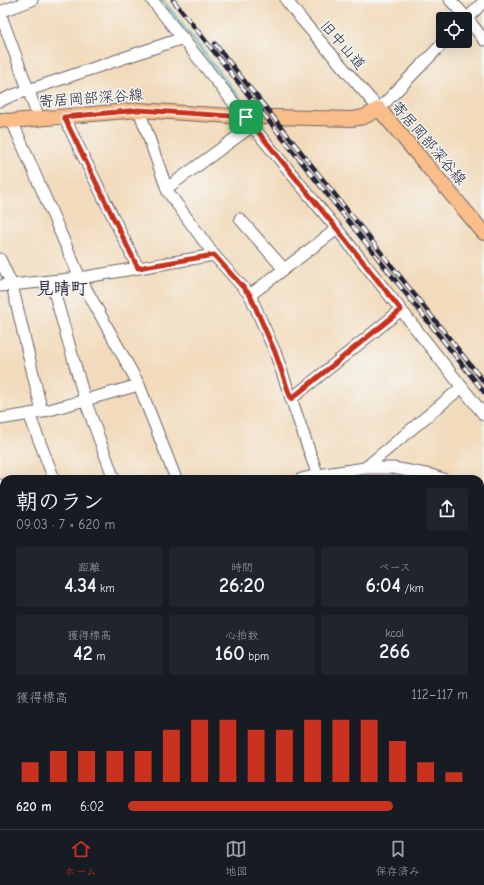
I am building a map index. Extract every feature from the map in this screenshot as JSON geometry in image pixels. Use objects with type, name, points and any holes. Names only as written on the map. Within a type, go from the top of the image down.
[{"type":"main road","name":"寄居岡部深谷線","points":[[6,121],[139,110],[249,122],[274,117],[352,119],[364,117],[380,109],[484,233]]},
{"type":"street","points":[[32,0],[0,12],[39,119]]},
{"type":"street","points":[[152,0],[249,122],[337,229],[484,415]]},
{"type":"street","name":"旧中山道","points":[[286,0],[380,109]]},
{"type":"street","points":[[450,0],[460,12]]},
{"type":"street","points":[[472,13],[484,1]]},
{"type":"street","points":[[472,26],[484,40]]},
{"type":"street","points":[[0,101],[28,90],[183,38]]},
{"type":"street","points":[[380,109],[438,48]]},
{"type":"street","points":[[139,110],[168,192],[214,255],[250,295],[275,352],[317,475]]},
{"type":"street","points":[[64,117],[138,268]]},
{"type":"street","points":[[6,121],[80,278],[139,385],[174,475]]},
{"type":"street","points":[[167,188],[249,122]]},
{"type":"street","points":[[240,219],[284,269]]},
{"type":"street","points":[[250,295],[337,229]]},
{"type":"street","points":[[0,286],[80,278],[214,255]]},
{"type":"street","points":[[0,260],[12,285],[42,412]]},
{"type":"street","points":[[51,281],[85,400],[113,475]]},
{"type":"street","points":[[291,399],[401,310]]},
{"type":"street","points":[[0,419],[42,412],[139,385]]},
{"type":"street","points":[[365,468],[462,388]]},
{"type":"street","points":[[29,414],[52,475]]},
{"type":"street","points":[[328,475],[365,468],[393,468],[430,475]]},
{"type":"waterway","points":[[162,0],[250,112]]},
{"type":"waterway","points":[[259,124],[312,190]]},
{"type":"railway","points":[[173,0],[484,392]]},
{"type":"railway","points":[[215,44],[484,382]]},
{"type":"district","name":"見晴町","points":[[62,288]]},
{"type":"route","points":[[139,110],[246,117],[401,310],[291,399],[275,352],[250,295],[214,255],[138,268],[64,117],[139,110]]}]
